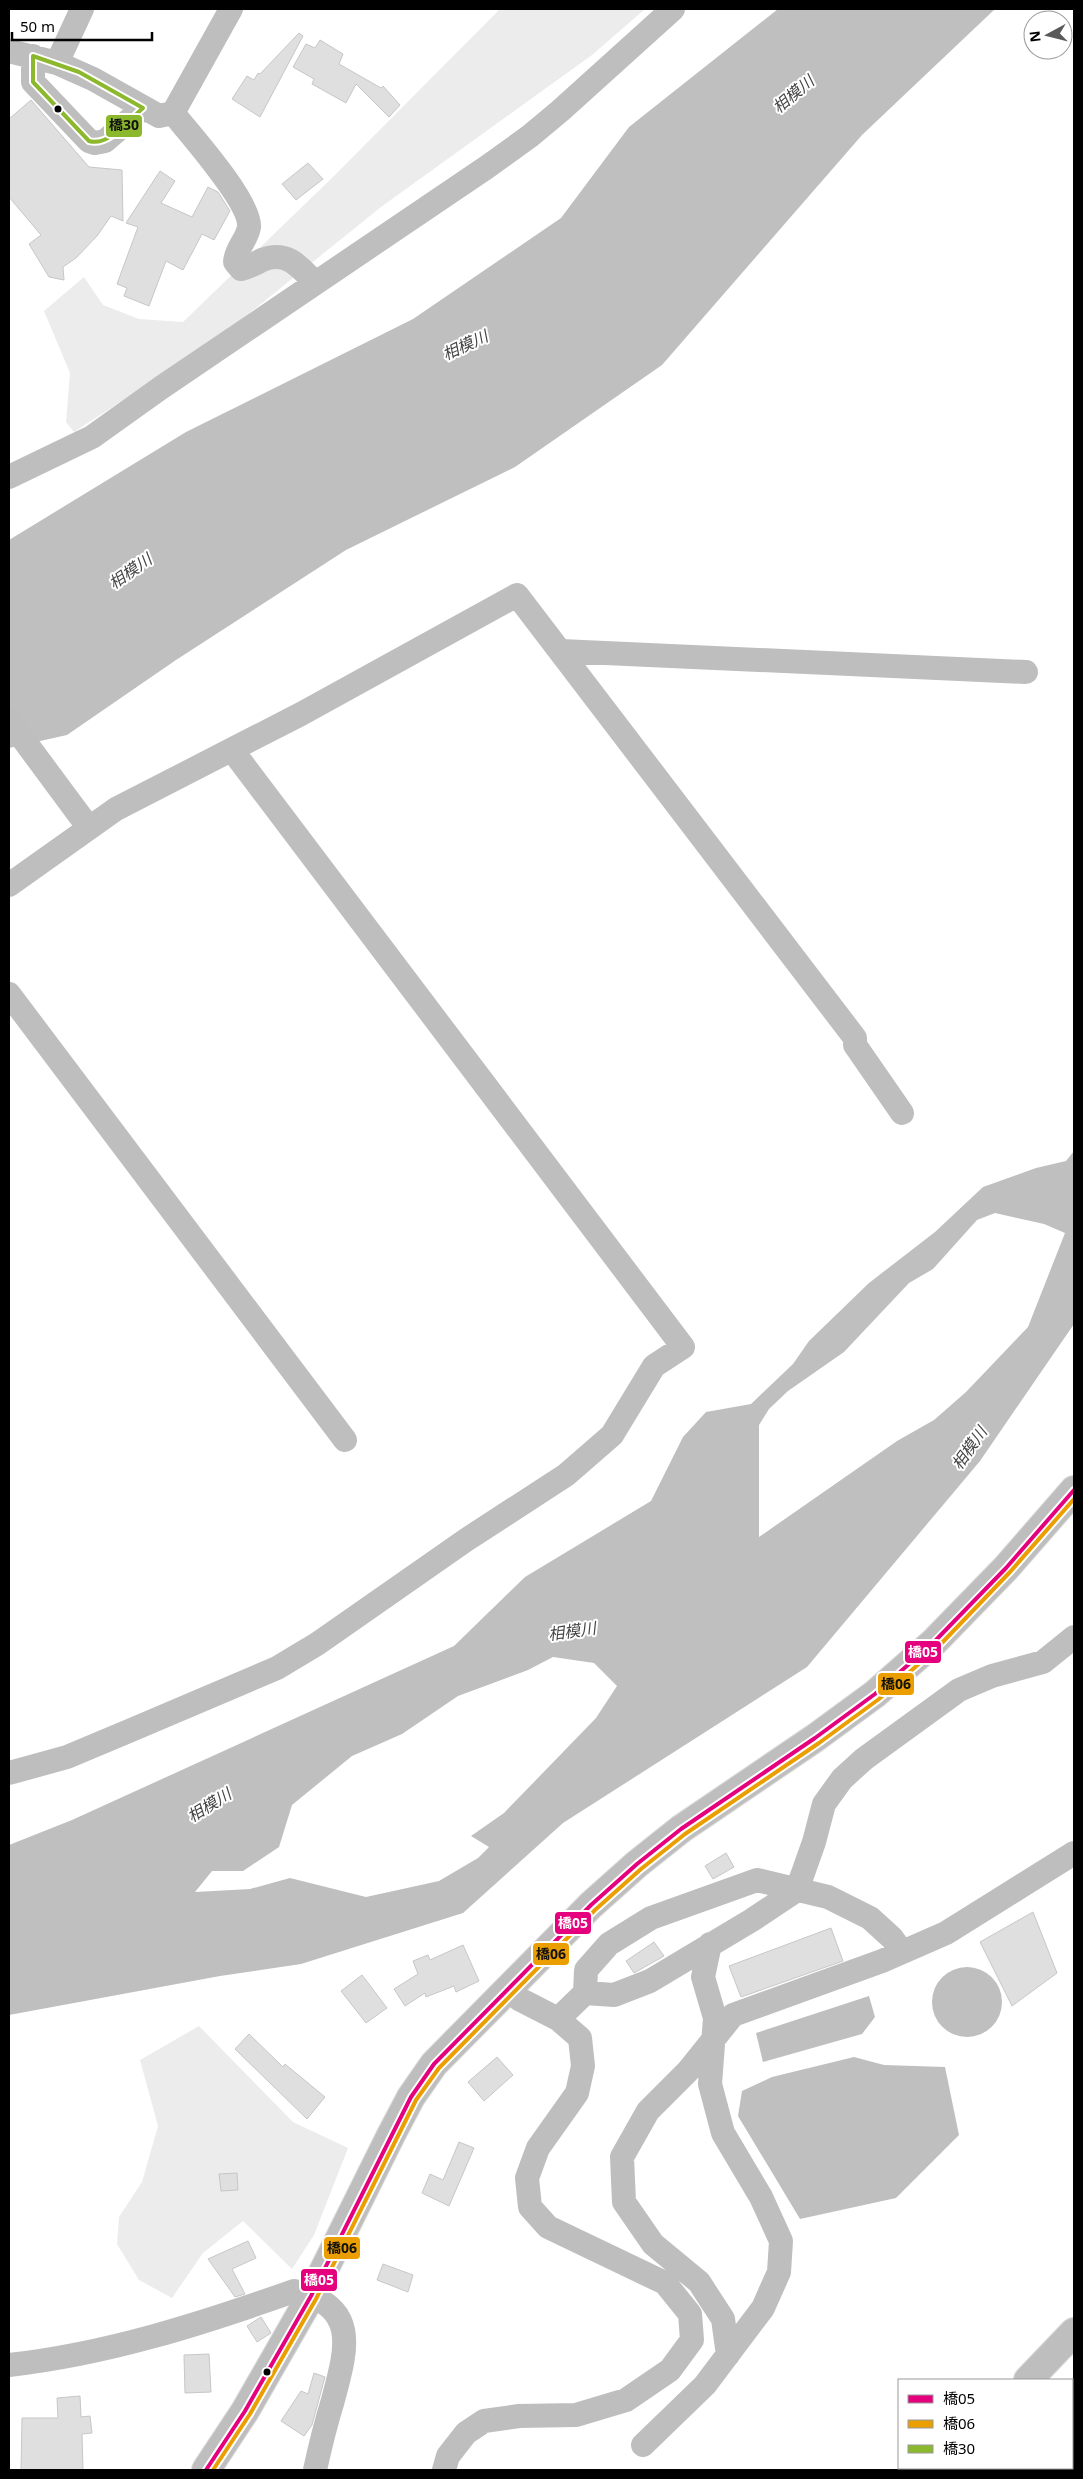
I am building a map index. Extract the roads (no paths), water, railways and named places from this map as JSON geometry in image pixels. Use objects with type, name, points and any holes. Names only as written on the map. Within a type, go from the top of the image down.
[{"type":"main road","points":[[206,2470],[245,2411],[311,2296],[411,2097],[434,2064],[508,1987],[591,1905],[636,1864],[681,1829],[814,1738],[867,1699],[927,1648],[1006,1568],[1074,1490]]},
{"type":"main road","points":[[1029,2379],[1074,2332]]},
{"type":"street","points":[[57,63],[82,9]]},
{"type":"street","points":[[9,51],[57,63],[118,92],[159,116],[173,113],[232,9]]},
{"type":"street","points":[[9,477],[92,437],[530,136],[602,76],[673,9]]},
{"type":"street","points":[[33,56],[33,82],[89,141],[99,144],[105,141],[143,108]]},
{"type":"street","points":[[173,113],[231,186],[247,213],[249,225],[246,236],[236,254],[235,262],[240,269],[276,256],[287,258],[298,265],[315,284]]},
{"type":"street","points":[[9,885],[83,821],[116,809],[232,750],[517,595],[855,1038],[855,1045],[902,1113]]},
{"type":"street","points":[[561,651],[1026,672]]},
{"type":"street","points":[[9,720],[83,821]]},
{"type":"street","points":[[9,1773],[67,1757],[138,1728],[277,1668],[317,1644],[466,1540],[566,1475],[612,1435],[654,1366],[683,1347],[232,750]]},
{"type":"street","points":[[9,994],[345,1440]]},
{"type":"street","points":[[558,2019],[585,1994],[614,1995],[650,1981],[752,1920],[797,1890],[814,1842],[824,1804],[849,1772],[907,1726],[959,1690],[992,1676],[1043,1662],[1074,1637]]},
{"type":"street","points":[[728,2355],[722,2319],[699,2282],[653,2244],[624,2202],[622,2157],[648,2111],[688,2071],[732,2015],[776,2001],[946,1933],[1074,1853]]},
{"type":"street","points":[[585,1994],[586,1970],[609,1944],[651,1918],[757,1880],[828,1897],[870,1918],[892,1938],[902,1952]]},
{"type":"street","points":[[643,2445],[706,2385],[766,2301],[779,2272],[781,2241],[761,2197],[723,2132],[710,2084],[715,2018],[703,1977],[710,1944]]},
{"type":"street","points":[[444,2470],[448,2456],[466,2433],[484,2421],[519,2416],[576,2415],[626,2400],[670,2370],[692,2340],[690,2314],[665,2283],[548,2227],[530,2208],[527,2178],[538,2148],[577,2093],[583,2066],[580,2038],[558,2019],[519,1999],[508,1987]]},
{"type":"street","points":[[9,2365],[46,2361],[167,2334],[294,2291],[311,2296],[333,2310],[343,2328],[345,2354],[314,2470]]},
{"type":"water","name":"相模川","points":[[778,9],[995,9],[862,135],[662,365],[515,467],[346,550],[176,660],[67,735],[9,748],[9,540],[186,432],[413,319],[561,218],[629,127]]},
{"type":"water","name":"相模川","points":[[1074,1151],[1074,1324],[980,1461],[807,1667],[563,1823],[463,1913],[301,1964],[220,1976],[9,2015],[9,1845],[72,1820],[454,1646],[525,1577],[651,1501],[683,1437],[706,1412],[751,1404],[793,1364],[809,1341],[869,1283],[935,1232],[983,1187],[1036,1168],[1066,1161]],"holes":[[[995,1213],[1044,1224],[1065,1233],[1028,1327],[966,1392],[934,1420],[897,1441],[759,1537],[759,1425],[769,1409],[788,1391],[844,1352],[909,1283],[933,1269],[977,1220]],[[553,1657],[594,1663],[617,1686],[596,1718],[504,1813],[471,1836],[489,1847],[478,1858],[439,1881],[366,1897],[290,1878],[250,1889],[195,1892],[212,1871],[243,1871],[279,1847],[292,1805],[352,1756],[402,1734],[458,1696],[528,1670]]]},
{"type":"water","points":[[967,1967],[980,1970],[992,1977],[999,1989],[1002,2002],[999,2015],[992,2027],[980,2034],[967,2037],[954,2034],[942,2027],[935,2015],[932,2002],[935,1989],[942,1977],[954,1970]]},
{"type":"water","points":[[869,1996],[875,2017],[862,2034],[763,2062],[756,2033]]},
{"type":"water","points":[[854,2057],[884,2065],[945,2067],[959,2135],[896,2198],[800,2219],[738,2116],[742,2091],[772,2077]]}]
